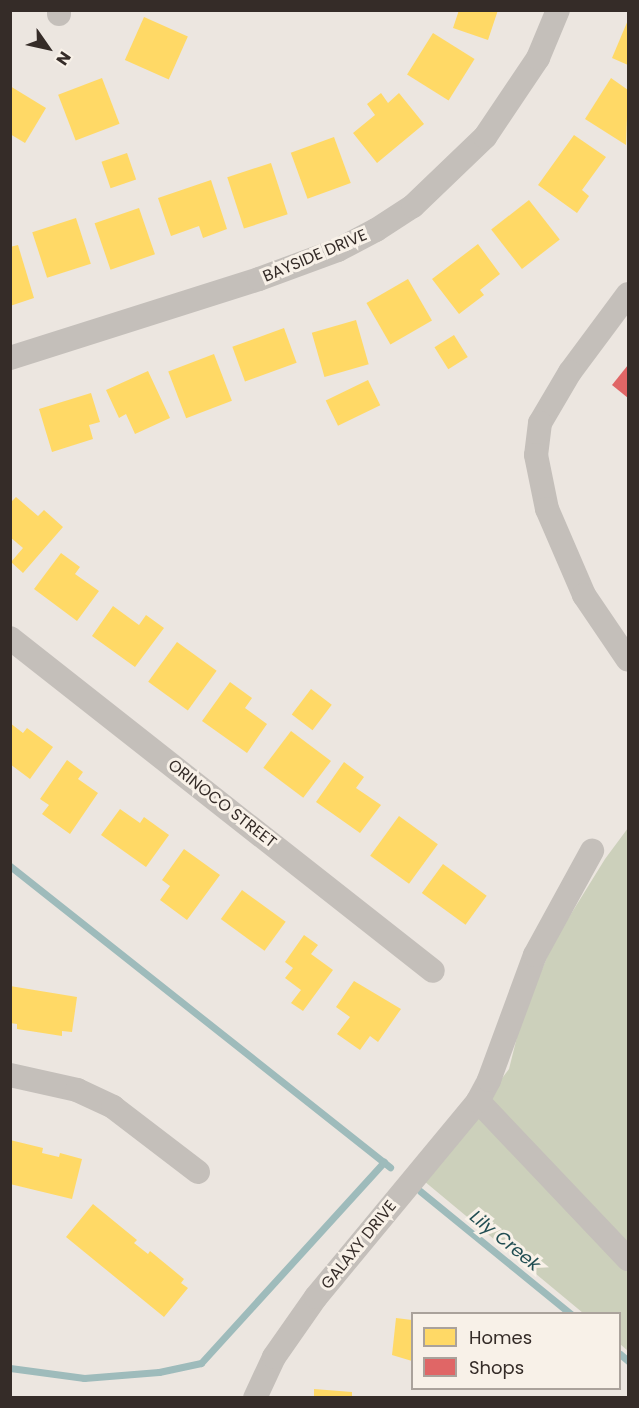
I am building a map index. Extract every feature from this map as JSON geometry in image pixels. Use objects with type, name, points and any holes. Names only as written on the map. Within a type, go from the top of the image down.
[{"type":"street","name":"BAYSIDE DRIVE","points":[[10,358],[259,279],[338,249],[376,230],[412,206],[485,137],[538,58],[558,10]]},
{"type":"street","points":[[628,294],[570,372],[540,423],[536,455],[548,510],[584,595],[628,660]]},
{"type":"street","points":[[584,595],[628,630]]},
{"type":"street","name":"ORINOCO STREET","points":[[10,638],[433,970]]},
{"type":"street","name":"GALAXY DRIVE","points":[[255,1398],[274,1357],[292,1331],[478,1101],[489,1080],[536,955],[592,851]]},
{"type":"street","points":[[10,1076],[77,1090],[113,1107],[198,1172]]},
{"type":"street","points":[[478,1101],[628,1259]]},
{"type":"green space","points":[[628,828],[628,1351],[621,1345],[621,1312],[582,1312],[424,1181],[509,1069],[522,1017],[553,943],[605,859]]},
{"type":"building: Homes","points":[[459,10],[498,10],[488,40],[453,28]]},
{"type":"building: Homes","points":[[144,17],[188,37],[169,79],[125,60]]},
{"type":"building: Homes","points":[[628,20],[628,65],[612,58]]},
{"type":"building: Homes","points":[[433,33],[475,59],[449,101],[407,75]]},
{"type":"building: Homes","points":[[102,78],[120,124],[76,141],[58,95]]},
{"type":"building: Homes","points":[[611,78],[628,90],[626,145],[585,119]]},
{"type":"building: Homes","points":[[10,86],[46,108],[25,143],[10,134]]},
{"type":"building: Homes","points":[[381,93],[388,103],[399,93],[424,124],[377,163],[353,133],[375,115],[367,104]]},
{"type":"building: Homes","points":[[574,135],[606,157],[582,190],[589,196],[577,213],[538,185]]},
{"type":"building: Homes","points":[[334,137],[351,183],[308,199],[291,153]]},
{"type":"building: Homes","points":[[127,153],[136,179],[111,188],[101,162]]},
{"type":"building: Homes","points":[[271,163],[288,214],[244,229],[227,177]]},
{"type":"building: Homes","points":[[211,180],[227,229],[203,238],[199,226],[171,236],[158,198]]},
{"type":"building: Homes","points":[[529,200],[560,239],[522,269],[491,230]]},
{"type":"building: Homes","points":[[139,208],[155,254],[111,270],[95,223]]},
{"type":"building: Homes","points":[[76,218],[91,264],[47,278],[32,232]]},
{"type":"building: Homes","points":[[478,244],[500,274],[480,290],[484,295],[459,314],[432,279]]},
{"type":"building: Homes","points":[[18,245],[34,298],[10,306],[10,247]]},
{"type":"building: Homes","points":[[408,279],[432,321],[390,345],[366,303]]},
{"type":"building: Homes","points":[[356,320],[369,364],[324,377],[312,333]]},
{"type":"building: Homes","points":[[284,328],[297,363],[245,382],[232,347]]},
{"type":"building: Homes","points":[[454,335],[468,357],[448,369],[434,347]]},
{"type":"building: Homes","points":[[214,354],[232,401],[186,418],[168,372]]},
{"type":"building: Homes","points":[[148,371],[170,418],[135,434],[126,414],[119,418],[106,390]]},
{"type":"building: Homes","points":[[368,380],[380,405],[338,426],[326,401]]},
{"type":"building: Homes","points":[[91,393],[100,422],[89,425],[93,439],[52,452],[39,409]]},
{"type":"building: Homes","points":[[16,497],[38,516],[44,510],[63,527],[23,573],[11,562],[23,548],[10,537],[10,503]]},
{"type":"building: Homes","points":[[61,553],[80,567],[75,574],[99,591],[77,621],[34,589]]},
{"type":"building: Homes","points":[[113,606],[139,625],[146,615],[164,628],[135,667],[92,636]]},
{"type":"building: Homes","points":[[177,642],[217,671],[188,710],[148,682]]},
{"type":"building: Homes","points":[[230,682],[252,698],[245,708],[267,724],[247,753],[202,721]]},
{"type":"building: Homes","points":[[311,689],[332,705],[313,730],[292,715]]},
{"type":"building: Homes","points":[[10,723],[23,733],[27,728],[53,747],[30,779],[10,764]]},
{"type":"building: Homes","points":[[291,731],[331,761],[303,798],[263,768]]},
{"type":"building: Homes","points":[[67,760],[83,772],[78,779],[98,793],[70,834],[42,814],[49,805],[40,799]]},
{"type":"building: Homes","points":[[344,762],[364,777],[356,788],[381,805],[360,833],[316,802]]},
{"type":"building: Homes","points":[[120,809],[140,823],[144,817],[169,835],[146,867],[101,835]]},
{"type":"building: Homes","points":[[399,816],[438,844],[409,884],[370,856]]},
{"type":"building: Homes","points":[[184,849],[220,875],[187,920],[160,900],[170,886],[162,880]]},
{"type":"building: Homes","points":[[443,864],[487,896],[466,925],[422,893]]},
{"type":"building: Homes","points":[[242,890],[286,922],[265,951],[221,919]]},
{"type":"building: Homes","points":[[304,935],[318,945],[311,954],[333,970],[303,1011],[291,1003],[301,990],[285,978],[293,968],[285,962]]},
{"type":"building: Homes","points":[[354,981],[401,1009],[378,1042],[370,1036],[360,1050],[337,1034],[350,1017],[336,1007]]},
{"type":"building: Homes","points":[[10,986],[77,997],[72,1032],[62,1031],[62,1036],[17,1029],[17,1024],[10,1023]]},
{"type":"building: Homes","points":[[10,1140],[43,1148],[42,1153],[59,1157],[60,1153],[82,1159],[72,1199],[10,1184]]},
{"type":"building: Homes","points":[[93,1204],[137,1240],[134,1243],[148,1254],[150,1251],[184,1279],[181,1283],[188,1288],[164,1317],[66,1237]]},
{"type":"building: Homes","points":[[396,1318],[411,1320],[411,1361],[392,1355]]},
{"type":"building: Homes","points":[[314,1389],[352,1392],[352,1398],[314,1398]]},
{"type":"building: Shops","points":[[628,365],[628,398],[612,385]]},
{"type":"waterway","points":[[10,866],[390,1167]]},
{"type":"waterway","points":[[10,1368],[84,1378],[159,1372],[201,1363],[384,1162]]},
{"type":"waterway","name":"Lily Creek","points":[[420,1191],[569,1312]]},
{"type":"waterway","name":"Lily Creek","points":[[621,1355],[628,1361]]}]
